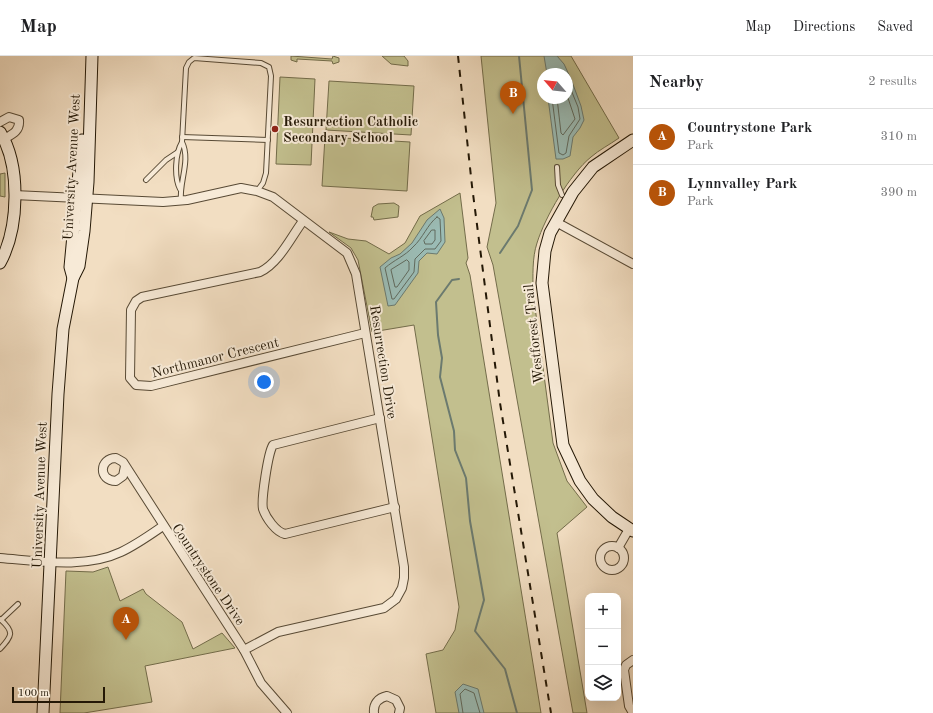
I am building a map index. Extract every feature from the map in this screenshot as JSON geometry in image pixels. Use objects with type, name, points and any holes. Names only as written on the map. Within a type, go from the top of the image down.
[{"type":"main road","name":"University Avenue West","points":[[43,713],[58,394],[63,329],[72,278],[80,260],[84,56]]},
{"type":"main road","name":"University Avenue West","points":[[82,199],[92,56]]},
{"type":"main road","points":[[0,263],[11,235],[14,195],[14,171],[2,135]]},
{"type":"main road","name":"Westforest Trail","points":[[631,530],[612,517],[593,499],[580,481],[564,445],[558,413],[542,283],[545,251],[556,222],[573,192],[593,167],[633,140]]},
{"type":"street","points":[[0,122],[9,117],[19,120],[20,126],[15,133],[2,135]]},
{"type":"street","name":"Resurrection Drive","points":[[14,195],[82,199],[181,201],[241,188],[257,190],[273,197],[339,246],[351,261],[356,274],[395,507],[404,578],[396,599],[384,608],[278,632],[244,650]]},
{"type":"street","name":"Northmanor Crescent","points":[[303,220],[273,263],[267,269],[260,272],[159,292],[142,297],[136,301],[131,310],[130,378],[136,385],[151,386],[365,333]]},
{"type":"street","points":[[556,222],[633,264]]},
{"type":"street","points":[[380,418],[273,445],[268,455],[263,507],[276,530],[285,534],[395,507]]},
{"type":"street","points":[[125,466],[163,526]]},
{"type":"street","name":"Countrystone Drive","points":[[0,558],[82,562],[106,558],[122,552],[163,526],[244,650],[261,683],[287,713]]},
{"type":"street","points":[[618,548],[631,530]]},
{"type":"street","points":[[633,660],[626,665],[624,670],[629,706],[633,713]]},
{"type":"street","points":[[374,713],[377,701],[387,696],[396,700],[400,708],[399,713]]},
{"type":"lane","points":[[181,201],[180,189],[176,181],[178,152],[182,140],[186,68],[189,62],[194,58],[234,58],[261,63],[269,67],[271,76],[266,173],[263,183],[257,190]]},
{"type":"lane","points":[[182,140],[268,140]]},
{"type":"lane","points":[[180,189],[184,182],[185,148],[182,140]]},
{"type":"lane","points":[[146,180],[166,160],[178,152]]},
{"type":"lane","points":[[557,167],[558,184],[562,194]]},
{"type":"lane","points":[[0,649],[9,639],[11,632],[9,627],[1,620],[18,604]]},
{"type":"shaded area","points":[[291,56],[332,59],[333,56],[339,58],[339,62],[333,64],[332,61],[297,59],[297,62],[291,60]]},
{"type":"shaded area","points":[[382,56],[404,56],[408,61],[408,66],[391,64]]},
{"type":"shaded area","points":[[481,56],[571,56],[619,138],[591,157],[575,174],[559,197],[546,221],[535,249],[533,267],[533,292],[553,443],[567,481],[587,507],[557,533],[587,713],[573,713],[493,265],[487,247],[496,203]]},
{"type":"shaded area","points":[[280,77],[315,79],[311,165],[276,164]]},
{"type":"shaded area","points":[[329,81],[414,86],[411,135],[326,130]]},
{"type":"shaded area","points":[[325,137],[410,142],[407,191],[322,186]]},
{"type":"shaded area","points":[[5,173],[5,197],[0,196],[0,174]]},
{"type":"shaded area","points":[[460,193],[468,258],[466,263],[470,275],[541,713],[436,713],[426,654],[443,650],[455,630],[459,607],[414,325],[372,332],[358,260],[351,248],[329,232],[348,239],[366,241],[389,254],[405,243],[420,216]]},
{"type":"shaded area","points":[[394,203],[399,206],[398,217],[374,220],[373,217],[371,217],[373,207],[378,204]]},
{"type":"shaded area","points":[[108,567],[120,601],[143,589],[146,594],[182,622],[193,649],[222,633],[235,648],[145,666],[152,702],[84,713],[60,713],[66,571],[93,572]]},
{"type":"water","points":[[544,56],[557,56],[566,68],[546,68]]},
{"type":"water","points":[[573,84],[581,106],[584,120],[573,137],[570,156],[563,159],[556,159],[549,104],[573,104]]},
{"type":"water","points":[[440,209],[444,218],[445,242],[437,254],[427,253],[419,261],[418,273],[395,305],[388,306],[380,267],[391,258],[400,254],[412,243],[427,220]]},
{"type":"water","points":[[463,684],[478,689],[484,713],[459,713],[455,692]]},
{"type":"waterway","points":[[500,253],[518,226],[532,190],[519,56]]},
{"type":"waterway","points":[[459,279],[452,280],[436,302],[438,335],[442,358],[440,377],[454,431],[455,450],[466,478],[470,521],[484,600],[475,631],[505,669],[517,713]]},
{"type":"railway","points":[[458,56],[472,186],[500,403],[551,713]]},
{"type":"place","name":"Lynnvalley Park","points":[[513,114]]},
{"type":"place","name":"Resurrection Catholic Secondary School","points":[[275,129]]},
{"type":"place","name":"Countrystone Park","points":[[126,640]]}]
